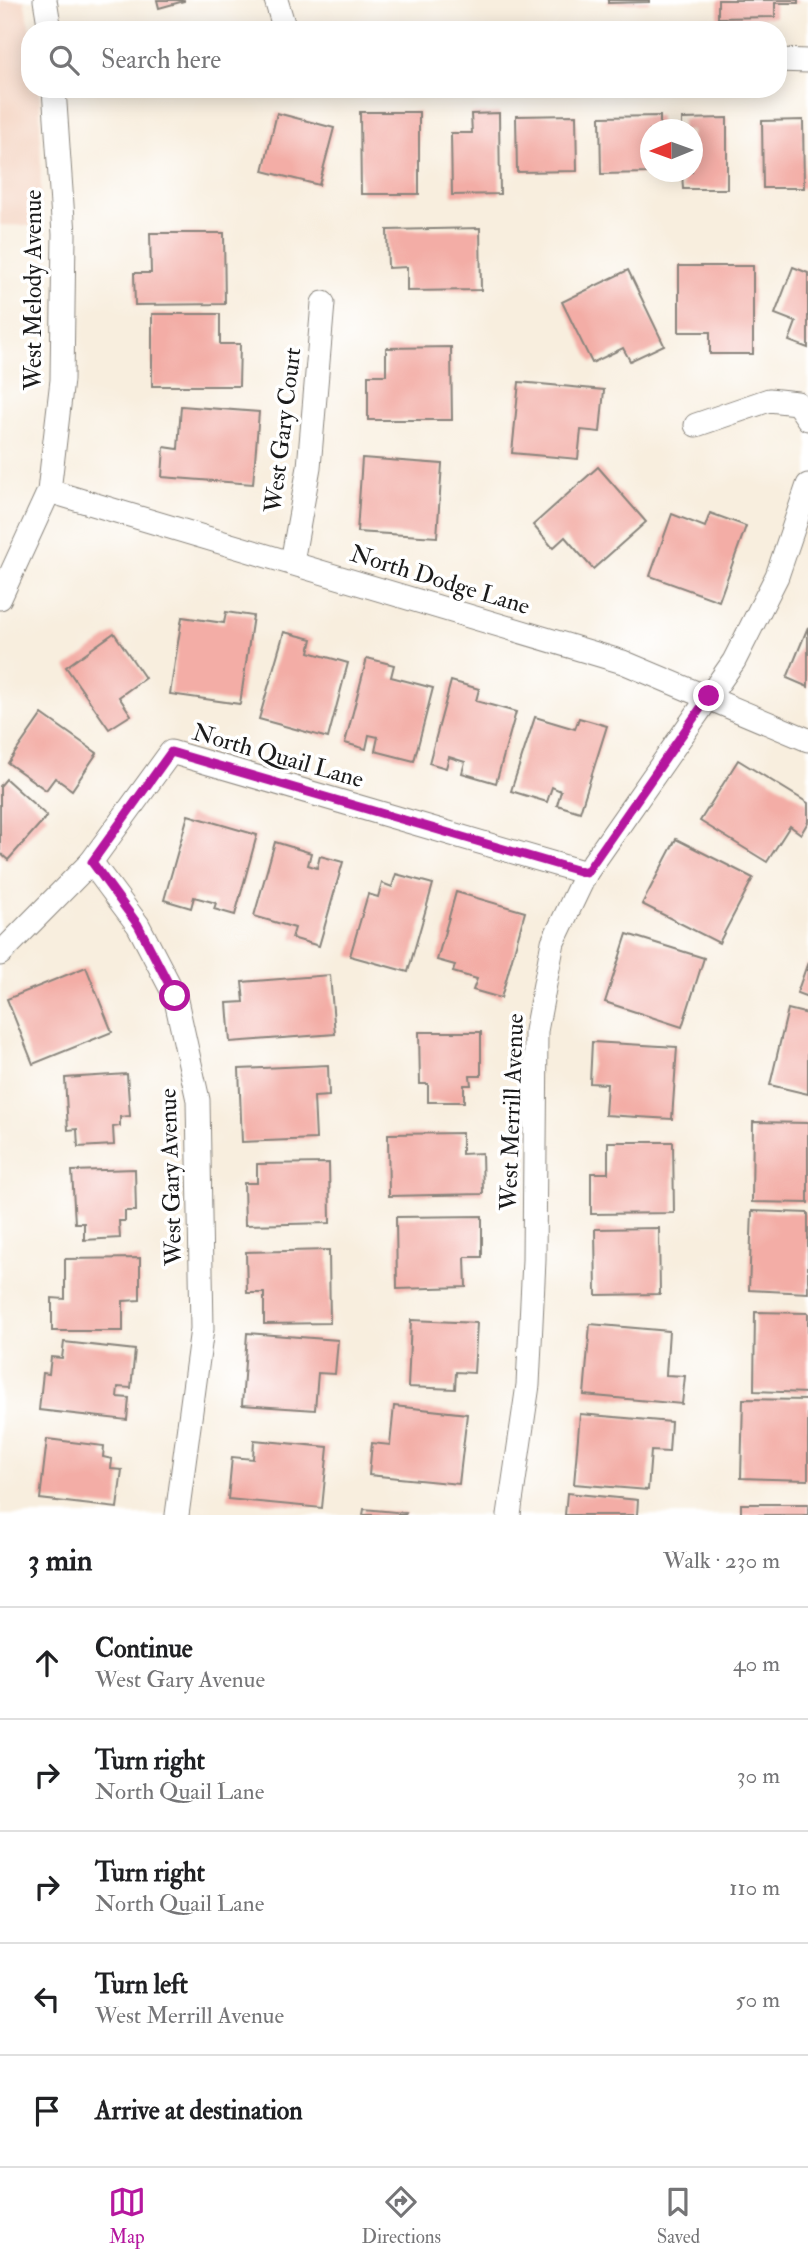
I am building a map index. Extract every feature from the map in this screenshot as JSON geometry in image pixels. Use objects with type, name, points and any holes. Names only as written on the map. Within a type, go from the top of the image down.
[{"type":"street","points":[[45,0],[48,21]]},
{"type":"street","points":[[276,0],[282,21]]},
{"type":"street","points":[[787,60],[808,61]]},
{"type":"street","name":"West Melody Avenue","points":[[0,598],[49,491],[62,380],[64,234],[55,98]]},
{"type":"street","name":"West Gary Court","points":[[292,562],[309,467],[323,303]]},
{"type":"street","points":[[696,425],[769,400],[797,403],[808,419]]},
{"type":"street","name":"West Merrill Avenue","points":[[509,1515],[528,1385],[534,1260],[536,1031],[553,942],[586,873],[733,661],[777,576],[808,485]]},
{"type":"street","name":"North Dodge Lane","points":[[49,491],[623,662],[808,740]]},
{"type":"street","name":"North Quail Lane","points":[[0,954],[92,862],[171,752],[586,873]]},
{"type":"street","name":"West Gary Avenue","points":[[92,862],[138,925],[175,996],[198,1100],[202,1329],[177,1515]]},
{"type":"shaded area","points":[[0,0],[24,0],[28,21],[21,21],[21,98],[40,98],[41,226],[0,225]]},
{"type":"building","points":[[157,0],[184,0],[184,1],[159,8]]},
{"type":"building","points":[[608,0],[649,0],[649,2],[608,3]]},
{"type":"building","points":[[718,0],[798,0],[798,3],[775,3],[775,17],[718,18]]},
{"type":"building","points":[[360,112],[419,112],[419,194],[361,194]]},
{"type":"building","points":[[277,113],[334,128],[319,185],[263,171]]},
{"type":"building","points":[[499,113],[500,194],[452,195],[451,133],[472,133],[471,114]]},
{"type":"building","points":[[576,115],[577,171],[517,172],[516,116]]},
{"type":"building","points":[[660,116],[660,119],[640,119],[640,173],[601,174],[600,117]]},
{"type":"building","points":[[727,118],[727,189],[683,189],[683,182],[703,182],[703,119],[682,119]]},
{"type":"building","points":[[803,120],[804,188],[763,188],[762,121]]},
{"type":"building","points":[[480,228],[481,290],[407,291],[407,267],[388,268],[387,230]]},
{"type":"building","points":[[150,233],[224,233],[225,304],[135,305],[134,273],[151,273]]},
{"type":"building","points":[[679,266],[753,266],[753,354],[710,354],[710,332],[679,332]]},
{"type":"building","points":[[793,267],[808,273],[808,348],[789,341],[796,322],[775,314]]},
{"type":"building","points":[[628,270],[664,345],[630,361],[623,348],[592,363],[562,302]]},
{"type":"building","points":[[152,314],[220,314],[220,344],[240,344],[239,386],[152,386]]},
{"type":"building","points":[[451,347],[452,420],[368,420],[368,375],[386,375],[386,348]]},
{"type":"building","points":[[519,382],[604,390],[600,432],[581,430],[578,459],[512,453]]},
{"type":"building","points":[[181,406],[259,412],[253,484],[162,477],[164,447],[178,449]]},
{"type":"building","points":[[362,458],[442,464],[437,537],[357,532]]},
{"type":"building","points":[[598,467],[646,522],[593,569],[565,537],[553,548],[533,525]]},
{"type":"building","points":[[710,513],[746,526],[719,601],[650,576],[672,514],[705,527]]},
{"type":"building","points":[[226,612],[253,616],[240,704],[170,694],[182,617],[224,623]]},
{"type":"building","points":[[808,627],[808,687],[787,678]]},
{"type":"building","points":[[284,632],[312,639],[309,652],[348,663],[328,738],[259,719]]},
{"type":"building","points":[[114,633],[145,678],[119,697],[131,715],[109,729],[66,667]]},
{"type":"building","points":[[367,658],[394,665],[391,677],[433,688],[414,761],[375,751],[378,737],[369,735],[366,749],[345,743]]},
{"type":"building","points":[[451,681],[479,689],[476,701],[516,712],[496,783],[462,773],[465,762],[449,757],[446,768],[429,763]]},
{"type":"building","points":[[42,714],[97,753],[72,790],[55,778],[46,790],[8,763]]},
{"type":"building","points":[[535,717],[575,729],[579,718],[607,726],[580,812],[557,805],[561,791],[552,787],[547,802],[511,791]]},
{"type":"building","points":[[738,760],[808,803],[808,822],[801,834],[790,826],[767,862],[700,821]]},
{"type":"building","points":[[6,779],[47,816],[8,860],[0,853],[0,786]]},
{"type":"building","points":[[188,815],[257,835],[235,915],[214,909],[216,903],[194,897],[191,908],[164,900]]},
{"type":"building","points":[[676,839],[753,878],[719,943],[642,904]]},
{"type":"building","points":[[275,842],[311,853],[308,865],[317,868],[320,856],[343,862],[319,946],[292,938],[295,928],[254,916]]},
{"type":"building","points":[[396,874],[433,884],[408,972],[350,956],[368,894],[378,897],[382,883],[392,887]]},
{"type":"building","points":[[456,892],[525,912],[501,998],[473,990],[477,979],[453,972],[455,965],[437,960]]},
{"type":"building","points":[[627,934],[704,958],[682,1027],[605,1002]]},
{"type":"building","points":[[808,962],[808,997],[797,993]]},
{"type":"building","points":[[86,967],[112,1032],[33,1064],[7,999]]},
{"type":"building","points":[[330,975],[335,1034],[230,1042],[227,1003],[244,1002],[242,982]]},
{"type":"building","points":[[788,1009],[808,1014],[808,1094],[770,1085]]},
{"type":"building","points":[[419,1032],[481,1032],[481,1076],[470,1076],[471,1085],[464,1085],[464,1102],[428,1102],[428,1084],[420,1084]]},
{"type":"building","points":[[592,1042],[677,1047],[672,1119],[605,1115],[607,1084],[590,1083]]},
{"type":"building","points":[[328,1065],[329,1096],[314,1097],[316,1139],[242,1142],[239,1069]]},
{"type":"building","points":[[127,1074],[130,1116],[120,1117],[120,1126],[113,1127],[114,1145],[78,1147],[77,1129],[68,1130],[65,1078]]},
{"type":"building","points":[[753,1122],[808,1123],[808,1203],[752,1202]]},
{"type":"building","points":[[462,1133],[462,1154],[482,1153],[483,1194],[389,1196],[388,1134]]},
{"type":"building","points":[[608,1142],[673,1142],[674,1213],[591,1214],[591,1173],[608,1173]]},
{"type":"building","points":[[329,1163],[330,1223],[245,1225],[244,1183],[257,1183],[257,1164]]},
{"type":"building","points":[[135,1169],[136,1211],[125,1211],[125,1221],[119,1221],[120,1238],[84,1240],[84,1223],[75,1223],[72,1171]]},
{"type":"building","points":[[752,1211],[808,1213],[808,1293],[749,1290]]},
{"type":"building","points":[[482,1216],[482,1257],[465,1257],[466,1287],[397,1289],[396,1217]]},
{"type":"building","points":[[659,1228],[660,1294],[596,1295],[595,1229]]},
{"type":"building","points":[[329,1250],[330,1323],[264,1324],[264,1293],[247,1293],[246,1252]]},
{"type":"building","points":[[140,1258],[140,1300],[123,1301],[123,1331],[52,1331],[52,1298],[65,1299],[65,1259]]},
{"type":"building","points":[[755,1312],[808,1313],[808,1393],[754,1391]]},
{"type":"building","points":[[411,1320],[477,1323],[474,1373],[456,1372],[455,1389],[408,1387]]},
{"type":"building","points":[[590,1324],[669,1331],[666,1375],[685,1376],[682,1404],[584,1395]]},
{"type":"building","points":[[247,1333],[338,1340],[335,1374],[318,1373],[315,1410],[242,1405]]},
{"type":"building","points":[[64,1342],[135,1350],[131,1388],[118,1387],[117,1397],[129,1398],[127,1420],[39,1410],[43,1373],[49,1374],[51,1357],[62,1358]]},
{"type":"building","points":[[743,1399],[808,1400],[808,1480],[741,1478]]},
{"type":"building","points":[[394,1406],[467,1414],[459,1484],[369,1475],[372,1443],[390,1445]]},
{"type":"building","points":[[580,1414],[671,1422],[669,1452],[651,1451],[648,1490],[574,1484]]},
{"type":"building","points":[[47,1439],[104,1446],[103,1457],[112,1459],[111,1469],[122,1470],[117,1508],[40,1499]]},
{"type":"building","points":[[254,1440],[328,1447],[322,1508],[228,1499],[232,1457],[253,1459]]},
{"type":"building","points":[[567,1493],[638,1500],[637,1515],[565,1515]]},
{"type":"building","points":[[741,1504],[808,1504],[808,1515],[741,1515]]},
{"type":"building","points":[[364,1509],[406,1513],[363,1515]]},
{"type":"route","points":[[175,996],[138,925],[92,862],[171,752],[586,873],[709,696]]}]
